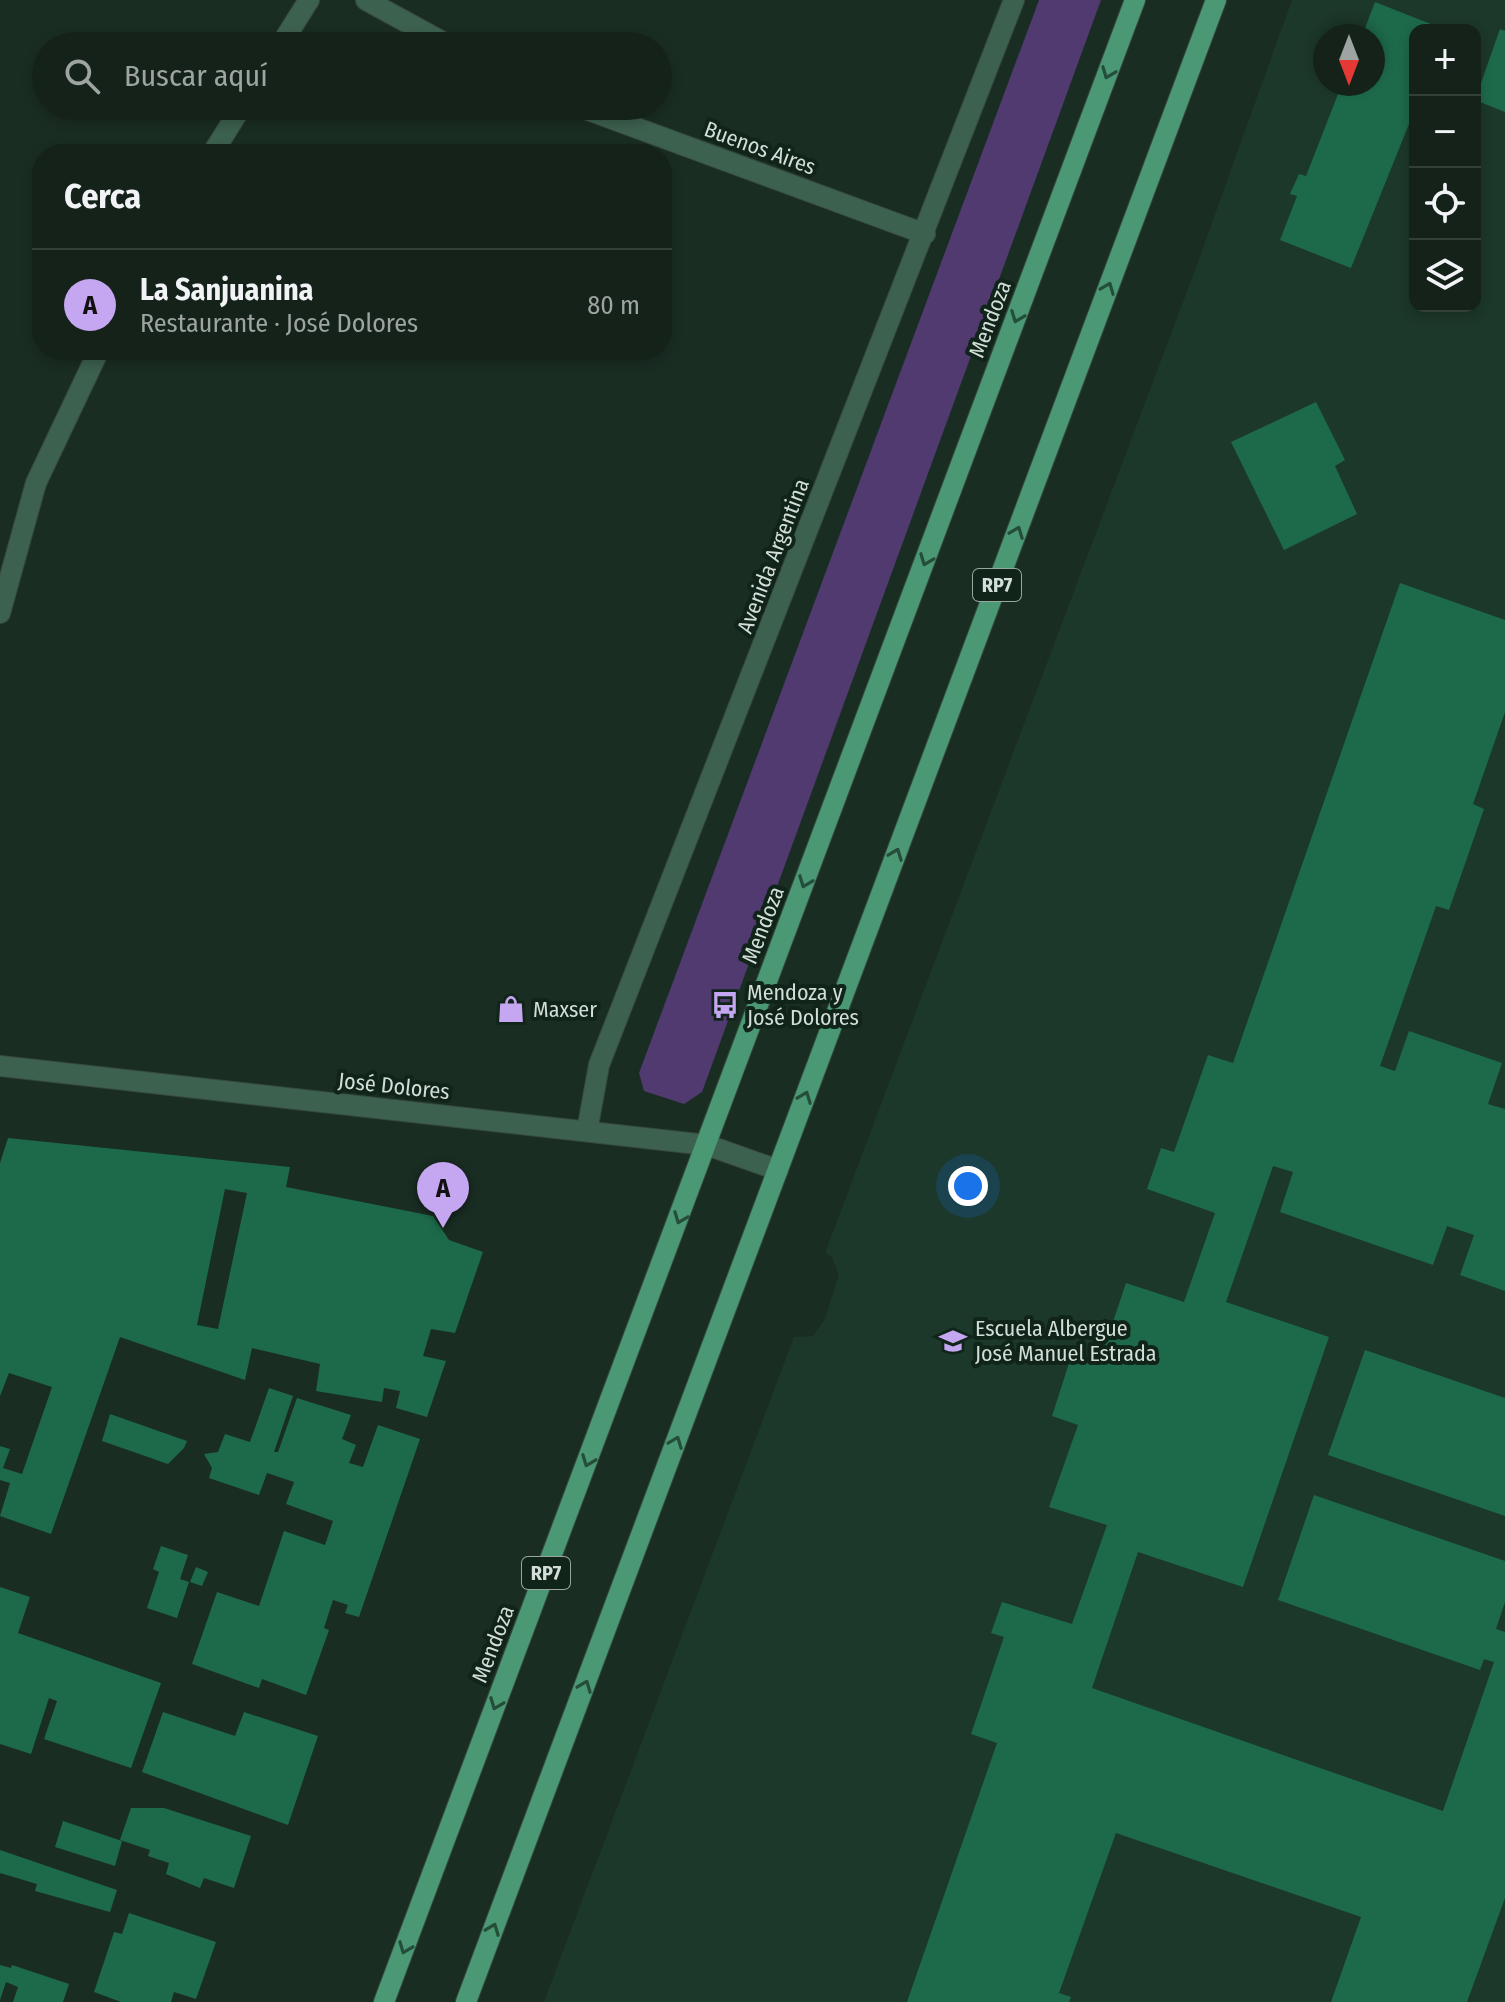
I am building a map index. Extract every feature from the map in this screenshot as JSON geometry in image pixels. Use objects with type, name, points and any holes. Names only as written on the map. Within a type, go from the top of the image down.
[{"type":"main road","name":"Mendoza","points":[[384,2002],[1135,0]]},
{"type":"main road","name":"RP7","points":[[466,2002],[1216,0]]},
{"type":"street","points":[[289,32],[309,0]]},
{"type":"street","points":[[366,0],[424,32]]},
{"type":"street","name":"Avenida Argentina","points":[[587,1131],[599,1065],[1014,0]]},
{"type":"street","points":[[218,144],[233,120]]},
{"type":"street","name":"Buenos Aires","points":[[615,120],[925,234]]},
{"type":"street","points":[[0,613],[36,483],[94,360]]},
{"type":"street","name":"José Dolores","points":[[0,1066],[707,1145],[778,1170]]},
{"type":"shaded area","points":[[1039,0],[1101,0],[702,1092],[684,1104],[644,1091],[639,1073]]},
{"type":"shaded area","points":[[1292,0],[1505,0],[1505,2002],[544,2002],[794,1337],[813,1336],[825,1319],[839,1275],[832,1257],[825,1253],[1198,262]]},
{"type":"building","points":[[1375,2],[1431,24],[1409,24],[1409,124],[1351,268],[1280,240],[1297,196],[1290,194],[1299,174],[1306,176],[1337,96],[1385,96],[1385,24],[1367,24]]},
{"type":"building","points":[[1500,29],[1505,31],[1505,112],[1481,102],[1481,83]]},
{"type":"building","points":[[1316,402],[1345,460],[1335,466],[1357,514],[1284,550],[1231,442]]},
{"type":"building","points":[[1400,583],[1505,620],[1505,712],[1473,804],[1484,809],[1449,910],[1436,906],[1380,1066],[1395,1071],[1409,1031],[1502,1063],[1488,1104],[1505,1109],[1505,1291],[1460,1275],[1474,1235],[1447,1226],[1433,1265],[1280,1212],[1293,1172],[1273,1166],[1226,1302],[1329,1337],[1243,1587],[1138,1552],[1092,1688],[1443,1811],[1494,1662],[1484,1659],[1480,1670],[1278,1600],[1314,1495],[1505,1561],[1505,1602],[1496,1629],[1505,1632],[1505,1898],[1467,2002],[1331,2002],[1361,1917],[1116,1833],[1059,1993],[1071,1997],[1069,2002],[907,2002],[997,1743],[971,1734],[1004,1637],[991,1633],[1002,1602],[1072,1624],[1107,1525],[1049,1507],[1078,1425],[1052,1416],[1072,1354],[1099,1364],[1126,1283],[1184,1302],[1215,1213],[1147,1189],[1161,1148],[1174,1152],[1208,1055],[1233,1063]]},
{"type":"building","points":[[8,1138],[290,1167],[286,1187],[433,1216],[449,1240],[483,1252],[455,1333],[431,1329],[423,1356],[446,1361],[427,1417],[396,1408],[400,1391],[384,1388],[382,1402],[316,1391],[320,1364],[252,1348],[245,1380],[120,1337],[51,1534],[0,1516],[10,1483],[0,1480],[0,1446],[10,1449],[3,1468],[22,1474],[52,1387],[9,1373],[0,1396],[0,1163]],"holes":[[[225,1189],[247,1193],[218,1329],[197,1325]]]},
{"type":"building","points":[[1365,1350],[1505,1398],[1505,1516],[1328,1455]]},
{"type":"building","points":[[269,1388],[293,1396],[274,1452],[278,1452],[297,1398],[351,1415],[342,1439],[356,1445],[349,1463],[363,1467],[378,1425],[420,1439],[359,1617],[345,1613],[348,1605],[333,1600],[324,1628],[329,1630],[306,1695],[262,1679],[259,1688],[192,1664],[217,1592],[259,1606],[284,1531],[325,1545],[333,1521],[286,1504],[294,1482],[267,1473],[259,1495],[209,1478],[212,1468],[204,1454],[218,1452],[225,1434],[250,1442]]},
{"type":"building","points":[[110,1414],[187,1441],[168,1464],[102,1441]]},
{"type":"building","points":[[161,1546],[188,1555],[180,1579],[189,1582],[177,1618],[147,1608],[159,1572],[153,1569]]},
{"type":"building","points":[[196,1567],[208,1572],[202,1586],[190,1582]]},
{"type":"building","points":[[0,1587],[30,1597],[18,1633],[161,1683],[131,1768],[44,1739],[57,1701],[49,1698],[31,1754],[0,1744]]},
{"type":"building","points":[[163,1712],[235,1736],[244,1712],[318,1736],[288,1825],[142,1772]]},
{"type":"building","points":[[131,1808],[164,1808],[251,1836],[234,1888],[204,1878],[200,1888],[166,1874],[169,1863],[148,1856],[150,1850],[120,1840]]},
{"type":"building","points":[[63,1821],[122,1841],[115,1866],[55,1847]]},
{"type":"building","points":[[0,1850],[117,1890],[110,1912],[35,1891],[37,1884],[0,1873]]},
{"type":"building","points":[[129,1913],[216,1942],[196,1999],[174,1992],[171,2002],[121,2002],[94,1992],[114,1932],[122,1934]]},
{"type":"building","points":[[0,1965],[11,1968],[12,1965],[69,1984],[63,2002],[13,2002],[18,1987],[6,1982],[0,2000]]},
{"type":"place","name":"Mendoza y José Dolores","points":[[725,1005]]},
{"type":"place","name":"Maxser","points":[[511,1009]]},
{"type":"place","name":"La Sanjuanina","points":[[443,1228]]},
{"type":"place","name":"Escuela Albergue José Manuel Estrada","points":[[953,1341]]}]
